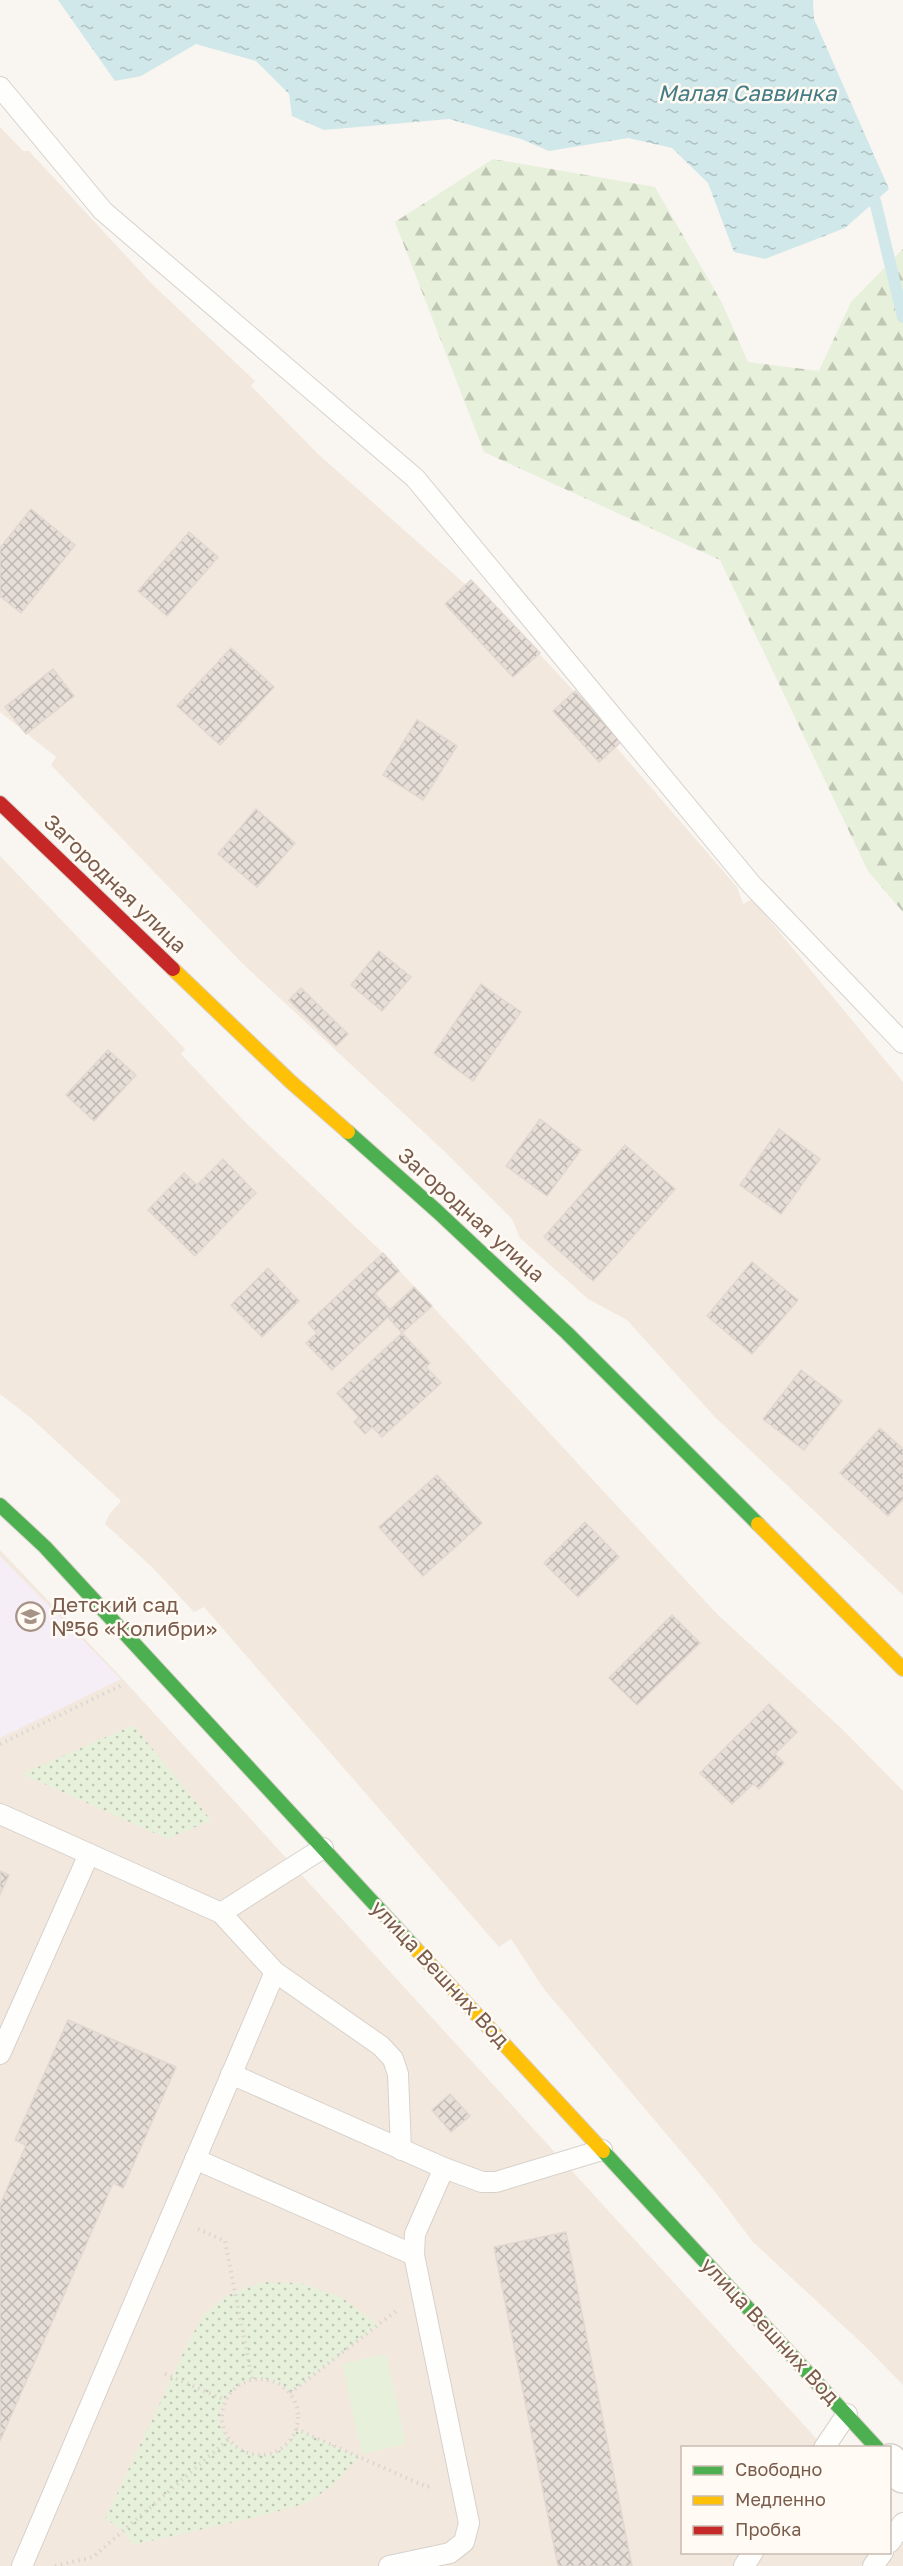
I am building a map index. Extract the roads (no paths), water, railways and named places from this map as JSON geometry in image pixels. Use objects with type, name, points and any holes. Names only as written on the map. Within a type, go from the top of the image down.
[{"type":"street","name":"Загородная улица","points":[[0,803],[291,1082],[438,1212],[567,1333],[903,1669]]},
{"type":"street","name":"улица Вешних Вод","points":[[0,1505],[45,1547],[875,2446]]},
{"type":"street","points":[[891,2462],[903,2476]]},
{"type":"lane","points":[[0,87],[103,211],[415,478],[751,884],[903,1043]]},
{"type":"lane","points":[[0,1814],[221,1913],[275,1972],[381,2046],[393,2059],[398,2074],[401,2150]]},
{"type":"lane","points":[[221,1913],[323,1848]]},
{"type":"lane","points":[[0,2054],[89,1854]]},
{"type":"lane","points":[[22,2566],[275,1972]]},
{"type":"lane","points":[[231,2074],[474,2180],[496,2182],[602,2150]]},
{"type":"lane","points":[[195,2159],[414,2255]]},
{"type":"lane","points":[[389,2566],[450,2553],[464,2542],[469,2523],[414,2255],[415,2234],[444,2168]]},
{"type":"lane","points":[[825,2446],[847,2414]]},
{"type":"lane","points":[[891,2541],[903,2523]]},
{"type":"lane","points":[[873,2566],[882,2554]]},
{"type":"water","name":"Малая Саввинка","points":[[58,0],[813,0],[814,19],[889,189],[845,228],[765,259],[734,252],[708,183],[672,148],[628,138],[549,151],[521,139],[449,119],[324,130],[292,116],[289,94],[256,61],[196,44],[141,76],[115,81]]},
{"type":"waterway","points":[[875,201],[903,317]]},
{"type":"place","name":"Детский сад №56 «Колибри»","points":[[30,1617]]}]
